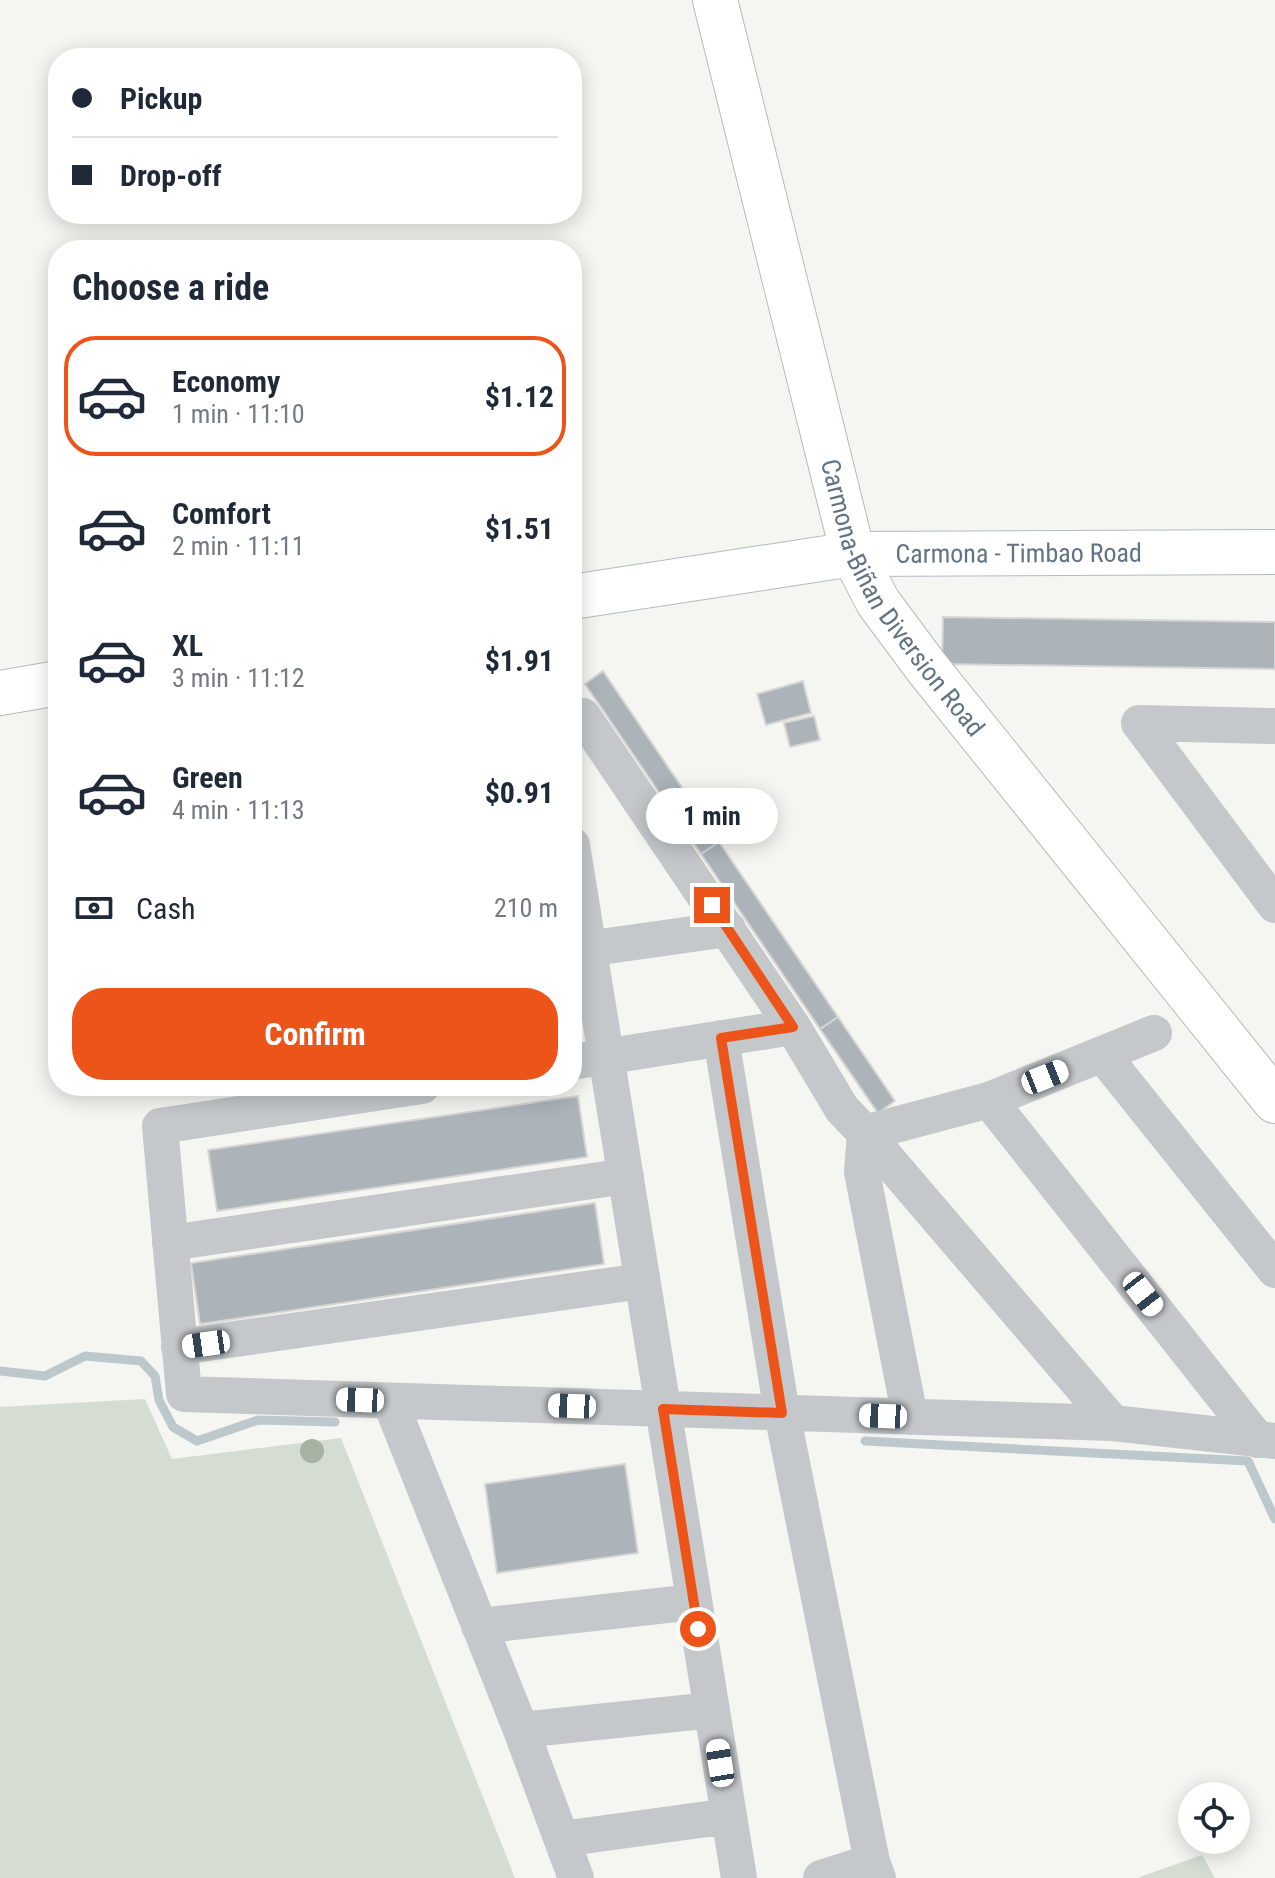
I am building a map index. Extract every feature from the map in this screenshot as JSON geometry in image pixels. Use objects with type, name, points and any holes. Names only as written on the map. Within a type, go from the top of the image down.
[{"type":"main road","name":"Carmona-Biñan Diversion Road","points":[[715,0],[853,554],[878,602],[927,668],[1275,1101]]},
{"type":"main road","name":"Carmona - Timbao Road","points":[[582,595],[853,554],[1275,552]]},
{"type":"main road","points":[[0,693],[48,685]]},
{"type":"street","points":[[582,716],[793,1027],[842,1109],[1113,1423]]},
{"type":"street","points":[[1274,900],[1139,723],[1275,726]]},
{"type":"street","points":[[582,950],[728,929]]},
{"type":"street","points":[[582,974],[589,1059],[626,1176],[739,1878]]},
{"type":"street","points":[[589,1059],[793,1027]]},
{"type":"street","points":[[865,1133],[989,1100],[1154,1033]]},
{"type":"street","points":[[721,1038],[782,1413],[875,1870],[821,1878]]},
{"type":"street","points":[[1102,1054],[1275,1270]]},
{"type":"street","points":[[282,1097],[160,1126],[184,1394],[1113,1423],[1267,1440]]},
{"type":"street","points":[[989,1100],[1267,1440]]},
{"type":"street","points":[[865,1133],[862,1172],[910,1417]]},
{"type":"street","points":[[170,1243],[626,1176]]},
{"type":"street","points":[[179,1347],[642,1281]]},
{"type":"street","points":[[390,1401],[521,1730],[576,1878]]},
{"type":"street","points":[[479,1626],[694,1602]]},
{"type":"street","points":[[521,1730],[712,1710]]},
{"type":"street","points":[[562,1839],[729,1816]]},
{"type":"shaded area","points":[[145,1399],[172,1459],[341,1438],[515,1878],[0,1878],[0,1407]]},
{"type":"shaded area","points":[[1202,1855],[1215,1878],[1137,1878]]},
{"type":"building","points":[[943,617],[1275,622],[1275,669],[942,664]]},
{"type":"building","points":[[603,671],[719,842],[701,854],[585,684]]},
{"type":"building","points":[[803,681],[811,713],[766,725],[757,694]]},
{"type":"building","points":[[814,716],[820,740],[790,747],[784,723]]},
{"type":"building","points":[[719,842],[838,1017],[820,1029],[701,854]]},
{"type":"building","points":[[838,1017],[895,1101],[878,1113],[820,1029]]},
{"type":"building","points":[[578,1096],[587,1157],[217,1211],[208,1150]]},
{"type":"building","points":[[595,1203],[604,1264],[200,1324],[191,1263]]},
{"type":"building","points":[[625,1464],[638,1553],[497,1573],[485,1484]]},
{"type":"waterway","points":[[0,1371],[45,1376],[85,1356],[141,1361],[155,1376],[159,1400],[173,1427],[197,1441],[258,1420],[335,1422]]},
{"type":"waterway","points":[[865,1441],[1248,1461],[1275,1519]]},
{"type":"route","points":[[698,1629],[663,1409],[782,1413],[721,1038],[793,1027],[712,905]]}]
